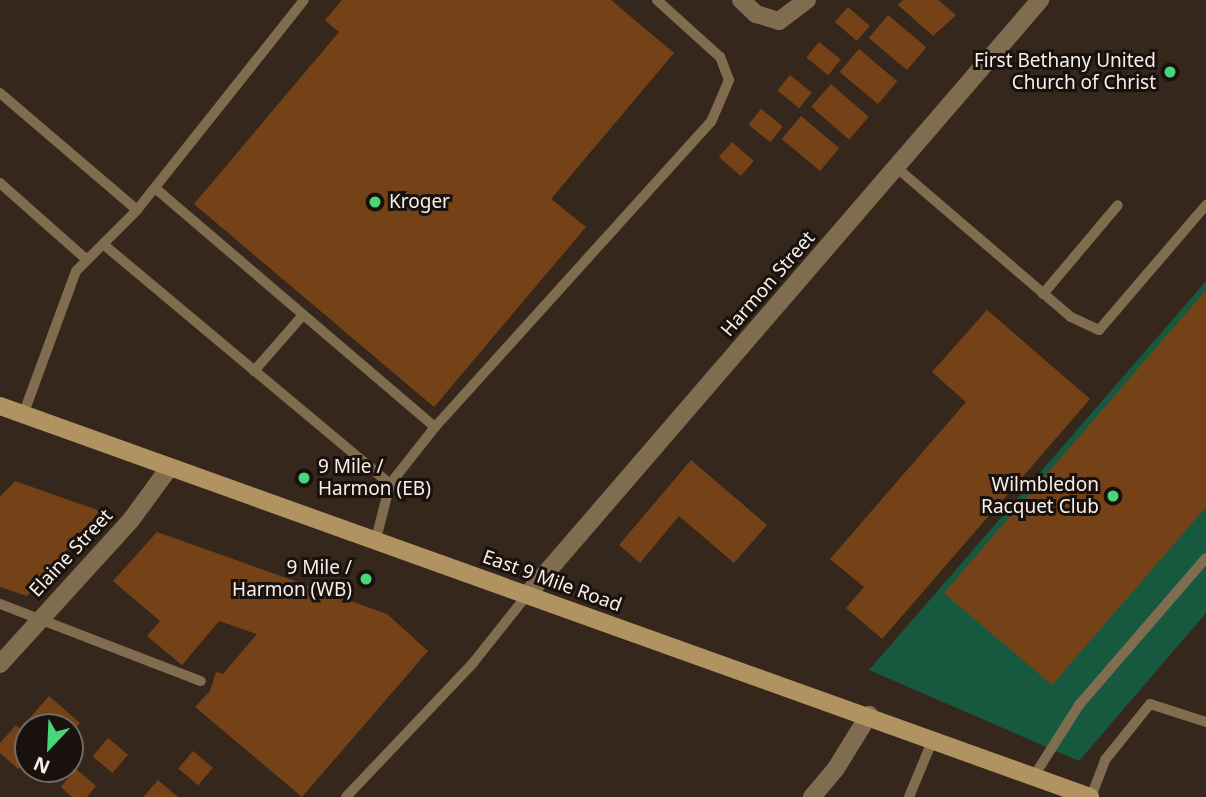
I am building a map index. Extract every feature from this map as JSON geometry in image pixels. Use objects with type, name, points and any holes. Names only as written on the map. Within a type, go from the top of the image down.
[{"type":"main road","name":"East 9 Mile Road","points":[[0,406],[869,715],[1091,797]]},
{"type":"street","points":[[741,0],[756,14],[779,21],[807,0]]},
{"type":"street","name":"Harmon Street","points":[[527,595],[1040,0]]},
{"type":"street","name":"Elaine Street","points":[[0,664],[131,520],[169,468]]},
{"type":"street","points":[[811,797],[835,770],[869,715]]},
{"type":"lane","points":[[23,415],[76,271],[137,210],[304,0]]},
{"type":"lane","points":[[376,539],[390,484],[435,427],[711,122],[729,80],[720,57],[657,0]]},
{"type":"lane","points":[[0,93],[137,210]]},
{"type":"lane","points":[[897,168],[1071,317],[1099,330],[1206,205]]},
{"type":"lane","points":[[0,183],[87,260]]},
{"type":"lane","points":[[155,188],[435,427]]},
{"type":"lane","points":[[1043,294],[1118,205]]},
{"type":"lane","points":[[103,244],[390,484]]},
{"type":"lane","points":[[254,371],[303,314]]},
{"type":"lane","points":[[1034,776],[1079,705],[1206,558]]},
{"type":"lane","points":[[345,797],[473,663],[527,595]]},
{"type":"lane","points":[[0,604],[201,681]]},
{"type":"lane","points":[[1091,797],[1105,760],[1150,704],[1206,722]]},
{"type":"lane","points":[[909,797],[933,738]]},
{"type":"green space","name":"Wilmbledon Racquet Club","points":[[1206,281],[1206,613],[1079,761],[869,670]]},
{"type":"building","name":"Kroger","points":[[342,0],[611,0],[674,53],[551,199],[586,227],[434,407],[194,204],[339,32],[325,20]]},
{"type":"building","points":[[903,0],[938,0],[956,15],[933,36],[898,5]]},
{"type":"building","points":[[848,7],[870,26],[857,41],[835,22]]},
{"type":"building","points":[[888,15],[926,47],[907,70],[869,38]]},
{"type":"building","points":[[819,42],[841,60],[828,75],[806,58]]},
{"type":"building","points":[[859,49],[897,81],[878,104],[840,72]]},
{"type":"building","points":[[790,75],[812,93],[799,108],[777,91]]},
{"type":"building","points":[[831,84],[869,117],[849,139],[811,107]]},
{"type":"building","points":[[761,109],[783,127],[770,142],[748,125]]},
{"type":"building","points":[[801,116],[839,148],[820,171],[782,139]]},
{"type":"building","points":[[732,142],[754,161],[741,176],[719,157]]},
{"type":"building","points":[[1206,290],[1206,507],[1052,685],[944,593]]},
{"type":"building","points":[[987,310],[1090,399],[882,639],[846,608],[864,587],[830,559],[966,402],[932,372]]},
{"type":"building","points":[[691,460],[767,525],[734,563],[679,516],[640,563],[619,545]]},
{"type":"building","points":[[15,481],[100,511],[27,596],[0,587],[0,497]]},
{"type":"building","points":[[157,532],[387,614],[428,651],[302,797],[195,707],[210,691],[216,672],[223,674],[257,634],[219,621],[182,665],[147,636],[160,621],[113,581]]},
{"type":"building","points":[[49,696],[69,713],[34,713]]},
{"type":"building","points":[[14,727],[14,765],[0,753],[0,743]]},
{"type":"building","points":[[108,738],[128,755],[112,773],[93,756]]},
{"type":"building","points":[[193,751],[213,768],[198,785],[178,769]]},
{"type":"building","points":[[84,776],[96,786],[87,797],[72,797],[61,787],[64,783],[84,783]]},
{"type":"building","points":[[158,780],[178,797],[143,797]]},
{"type":"place","name":"First Bethany United Church of Christ","points":[[1170,72]]},
{"type":"place","name":"Kroger","points":[[375,202]]},
{"type":"place","name":"9 Mile / Harmon (EB)","points":[[304,478]]},
{"type":"place","name":"Wilmbledon Racquet Club","points":[[1113,496]]},
{"type":"place","name":"9 Mile / Harmon (WB)","points":[[366,579]]}]
